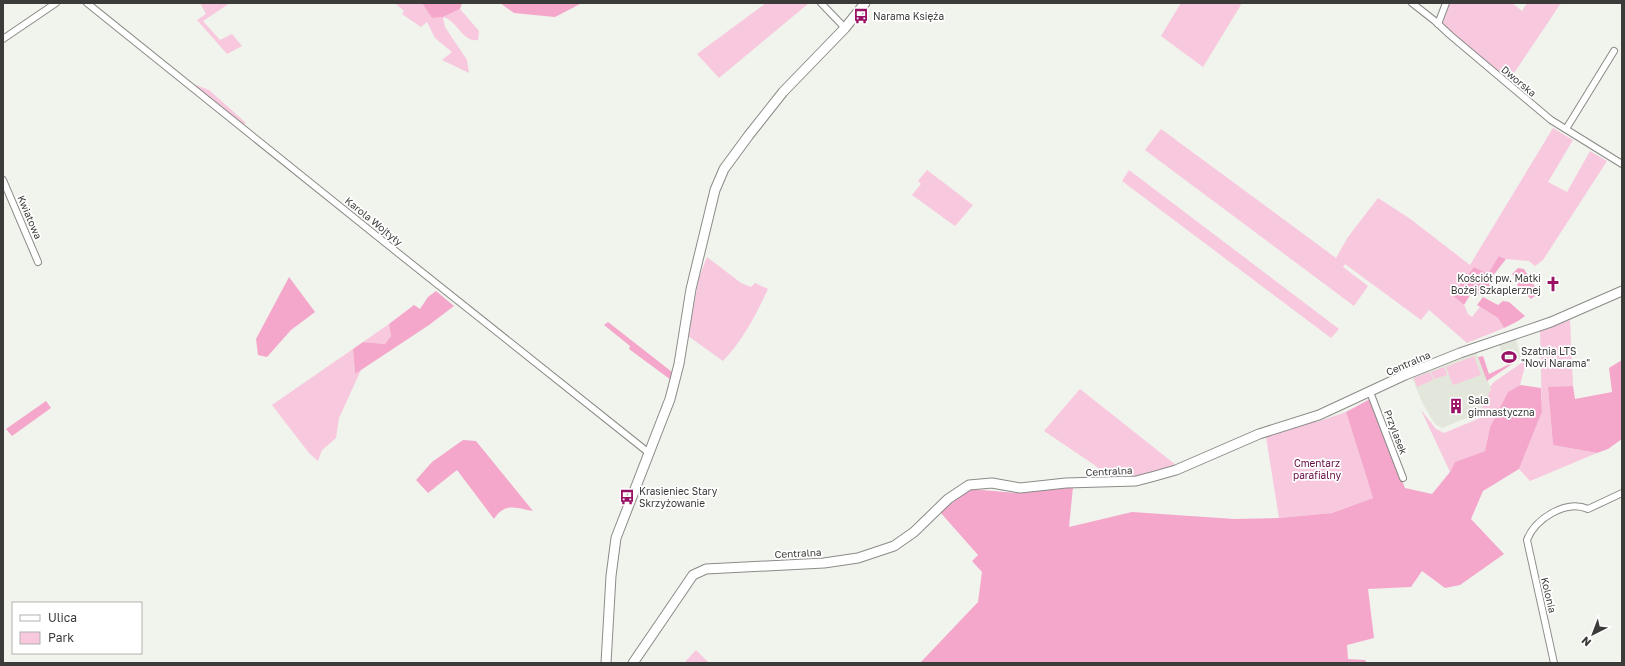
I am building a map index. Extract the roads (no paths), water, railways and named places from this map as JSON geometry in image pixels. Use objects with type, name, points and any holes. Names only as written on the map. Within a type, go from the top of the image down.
[{"type":"street","points":[[3,39],[56,3]]},
{"type":"street","name":"Karola Wojtyły","points":[[87,3],[649,453]]},
{"type":"street","points":[[821,3],[845,28]]},
{"type":"street","points":[[606,663],[611,576],[616,538],[670,399],[679,364],[690,289],[715,190],[724,169],[783,92],[845,28],[865,3]]},
{"type":"street","name":"Dworska","points":[[1412,3],[1551,120],[1622,164]]},
{"type":"street","points":[[1438,24],[1446,3]]},
{"type":"street","points":[[1566,129],[1614,51]]},
{"type":"street","name":"Kwiatowa","points":[[3,180],[38,262]]},
{"type":"street","name":"Centralna","points":[[633,663],[693,575],[706,569],[824,563],[858,558],[894,546],[914,532],[948,499],[969,485],[992,483],[1020,488],[1066,483],[1136,481],[1176,470],[1260,434],[1319,415],[1405,375],[1551,322],[1622,291]]},
{"type":"street","name":"Przylasek","points":[[1370,392],[1403,478]]},
{"type":"street","name":"Kolonia","points":[[1554,663],[1527,540],[1530,531],[1541,519],[1571,505],[1588,508],[1622,493]]},
{"type":"place","name":"Narama Księża","points":[[861,16]]},
{"type":"place","name":"Kościół pw. Matki Bożej Szkaplerznej","points":[[1553,284]]},
{"type":"place","name":"Szatnia LTS \"Novi Narama\"","points":[[1509,357]]},
{"type":"place","name":"Sala gimnastyczna","points":[[1456,406]]},
{"type":"place","name":"Krasieniec Stary Skrzyżowanie","points":[[627,497]]},
{"type":"park label","name":"Cmentarz parafialny","points":[[1317,468]]}]
